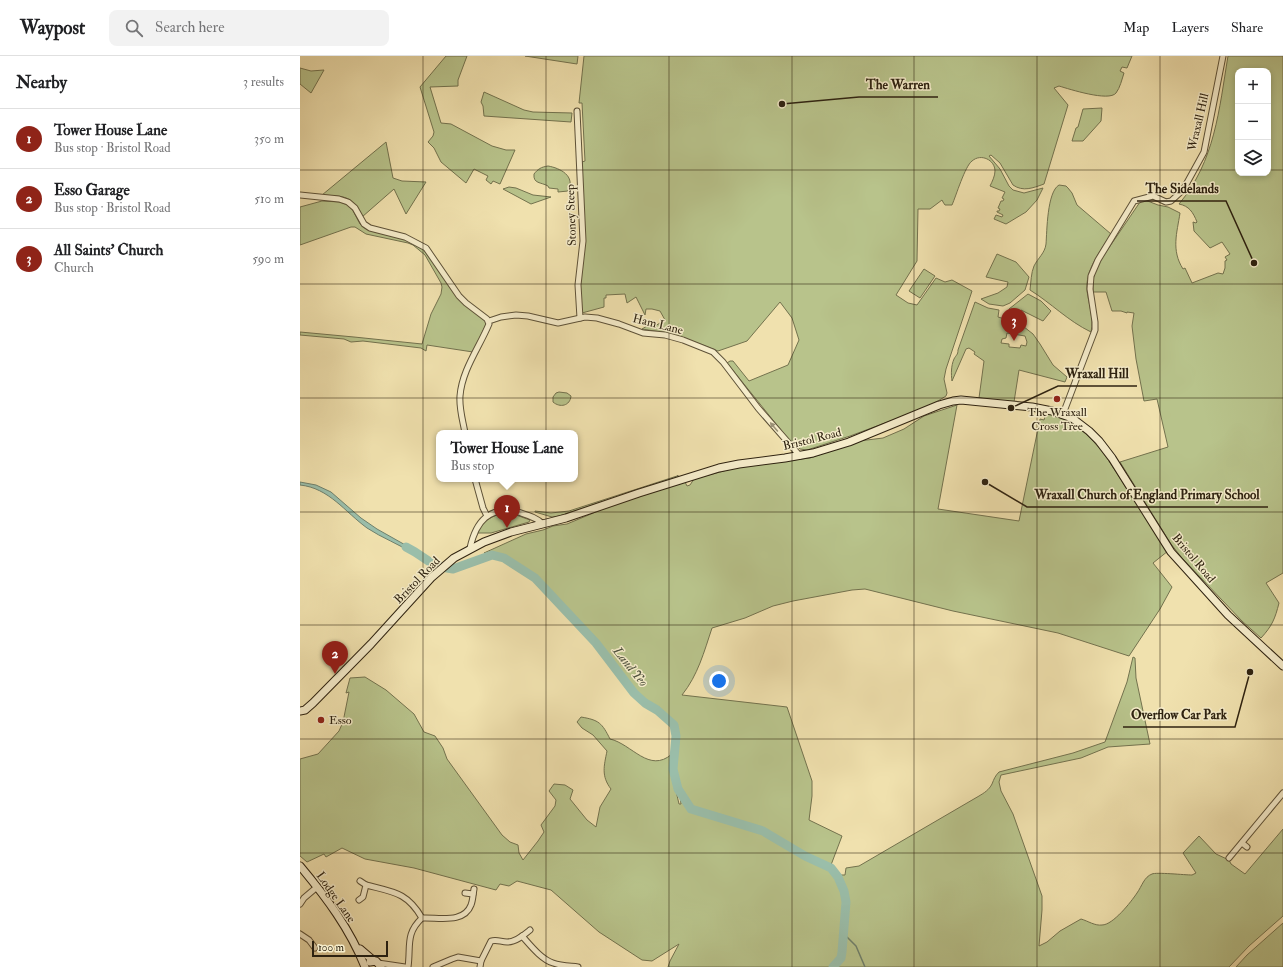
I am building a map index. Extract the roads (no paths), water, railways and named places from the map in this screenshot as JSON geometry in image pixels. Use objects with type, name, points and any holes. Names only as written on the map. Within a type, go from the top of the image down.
[{"type":"main road","name":"Bristol Road","points":[[300,711],[305,710],[313,703],[371,644],[439,570],[470,548],[497,536],[566,518],[719,468],[800,456],[849,442],[953,401],[962,400],[1052,410],[1081,424],[1099,441],[1112,458],[1171,552],[1228,615],[1283,666]]},
{"type":"main road","name":"Lodge Lane","points":[[300,866],[318,887],[335,911],[353,941],[366,967]]},
{"type":"main road","name":"Lodge Lane","points":[[353,941],[364,953],[378,964]]},
{"type":"main road","points":[[366,967],[369,962],[378,964]]},
{"type":"street","name":"Wraxall Hill","points":[[1063,414],[1095,330],[1090,289],[1091,276],[1094,268],[1134,201],[1153,196],[1166,202],[1171,201],[1183,190],[1204,152],[1222,56]]},
{"type":"street","name":"Stoney Steep","points":[[577,111],[583,241],[578,285],[580,318]]},
{"type":"street","points":[[300,195],[339,199],[348,202],[356,208],[364,224],[370,228],[405,237],[426,248],[459,296],[489,321],[488,327],[466,371],[461,388],[460,408],[464,430]]},
{"type":"street","name":"Ham Lane","points":[[489,321],[501,317],[516,315],[528,316],[558,323],[588,317],[601,319],[643,333],[669,336],[710,351],[717,355],[758,408],[800,456]]},
{"type":"street","points":[[477,482],[482,508],[487,516]]},
{"type":"street","points":[[470,548],[474,534],[480,524],[487,516],[498,511],[510,511],[536,518],[543,524]]},
{"type":"street","points":[[1229,858],[1283,793]]},
{"type":"street","points":[[1242,842],[1247,847]]},
{"type":"street","points":[[360,881],[366,885],[404,896],[414,906],[422,918]]},
{"type":"street","points":[[360,900],[363,897],[366,885]]},
{"type":"street","points":[[300,904],[304,898],[318,887]]},
{"type":"street","points":[[404,967],[411,933],[414,926],[422,918],[459,917],[466,913],[470,908],[474,891],[465,892]]},
{"type":"street","points":[[480,967],[481,961],[492,941],[510,942],[530,930]]},
{"type":"street","points":[[300,934],[309,940],[315,948]]},
{"type":"street","points":[[522,936],[540,954],[551,962],[559,965],[578,967]]},
{"type":"street","points":[[433,967],[440,966],[449,960],[458,958],[481,961]]},
{"type":"street","points":[[378,964],[404,967]]},
{"type":"street","points":[[394,967],[404,967]]},
{"type":"waterway","name":"Land Yeo","points":[[406,547],[436,566],[453,569],[492,555],[504,558],[535,578],[596,643],[634,693],[674,725],[676,736],[673,769],[678,789],[691,809],[763,831],[805,856],[831,868],[838,877],[844,891],[846,902],[841,958],[833,967]]},
{"type":"waterway","points":[[843,933],[856,946],[865,967]]},
{"type":"place","name":"The Warren","points":[[782,104]]},
{"type":"place","name":"The Sidelands","points":[[1254,263]]},
{"type":"place","name":"All Saints' Church","points":[[1014,341]]},
{"type":"place","name":"The Wraxall Cross Tree","points":[[1057,399]]},
{"type":"place","name":"Wraxall Hill","points":[[1011,408]]},
{"type":"place","name":"Wraxall Church of England Primary School","points":[[985,482]]},
{"type":"place","name":"Tower House Lane","points":[[507,528]]},
{"type":"place","name":"Overflow Car Park","points":[[1250,672]]},
{"type":"place","name":"Esso Garage","points":[[335,674]]},
{"type":"place","name":"Esso","points":[[321,720]]}]
